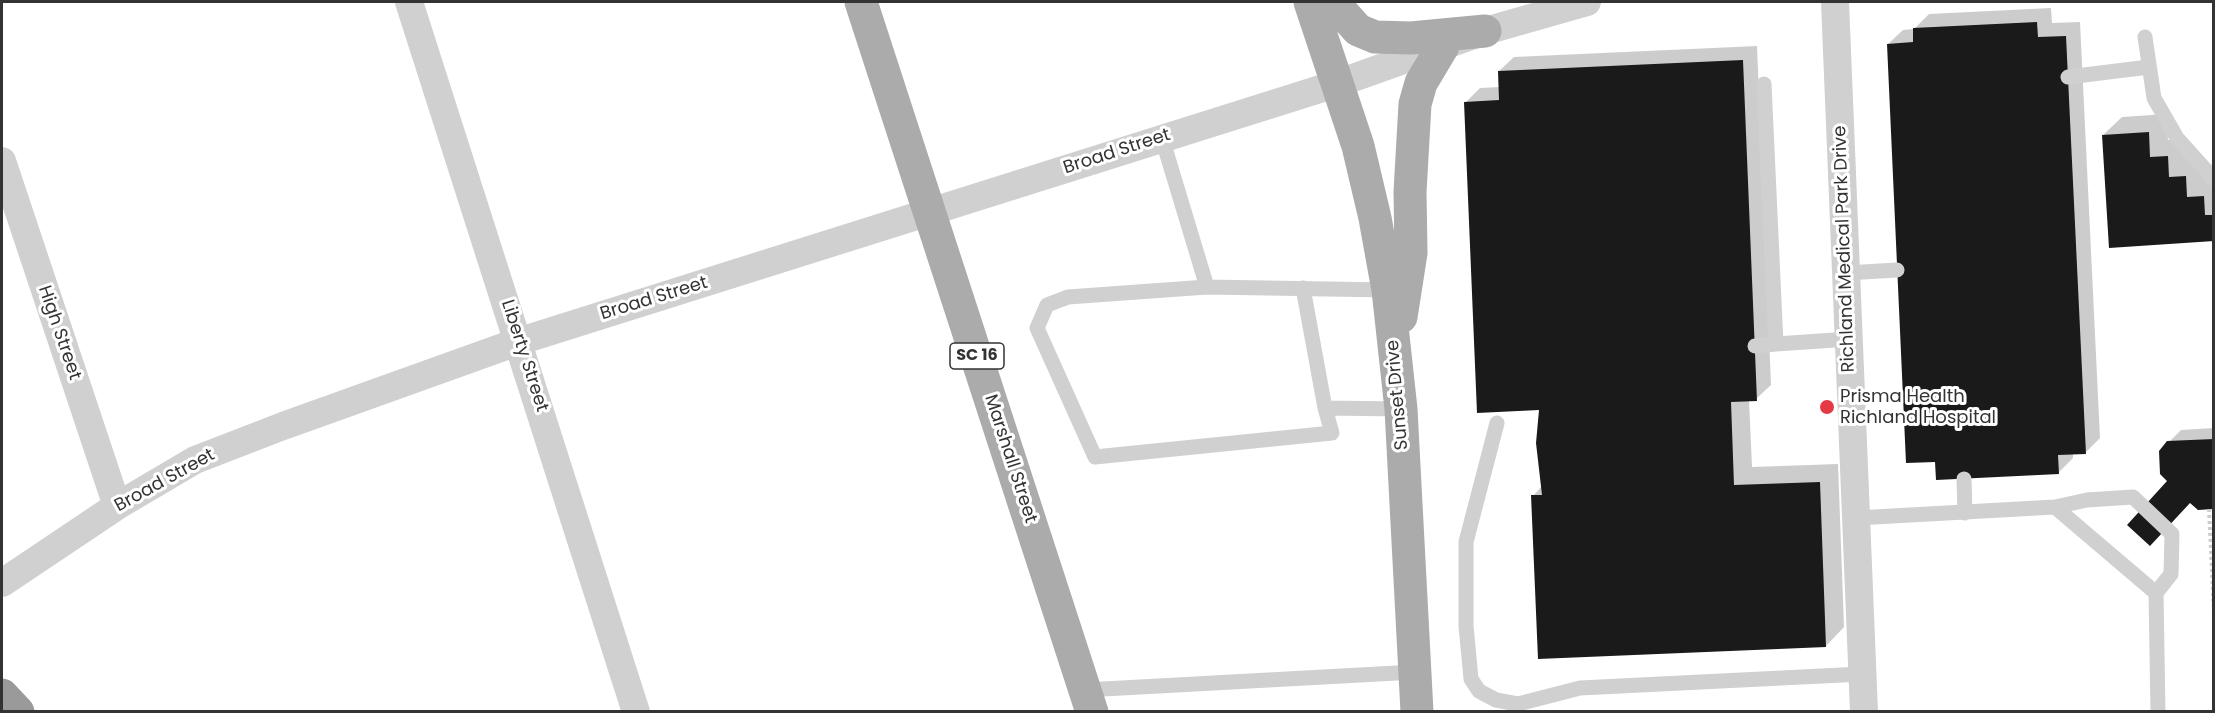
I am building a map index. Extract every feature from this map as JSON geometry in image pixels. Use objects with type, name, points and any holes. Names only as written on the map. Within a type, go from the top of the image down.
[{"type":"highway","points":[[2,695],[18,711]]},
{"type":"main road","name":"Marshall Street","points":[[861,2],[1089,701]]},
{"type":"main road","name":"Sunset Drive","points":[[1310,2],[1360,157],[1375,218],[1388,290],[1401,409],[1417,711]]},
{"type":"main road","points":[[1333,2],[1358,30],[1375,37],[1411,38],[1485,31]]},
{"type":"main road","points":[[1395,351],[1411,253],[1410,192],[1414,104],[1421,82],[1443,46]]},
{"type":"street","name":"Liberty Street","points":[[409,2],[520,342],[636,711]]},
{"type":"street","points":[[1336,84],[1485,31],[1587,2]]},
{"type":"street","name":"Richland Medical Park Drive","points":[[1835,2],[1863,711]]},
{"type":"street","name":"Broad Street","points":[[2,583],[117,506],[195,460],[282,426],[520,342],[1336,84]]},
{"type":"street","name":"High Street","points":[[2,161],[117,506]]},
{"type":"lane","points":[[2145,37],[2154,98],[2177,138],[2214,179]]},
{"type":"lane","points":[[2068,77],[2150,67]]},
{"type":"lane","points":[[1764,84],[1776,344]]},
{"type":"lane","points":[[1162,138],[1207,286]]},
{"type":"lane","points":[[1846,273],[1897,270]]},
{"type":"lane","points":[[1303,288],[1325,408],[1332,433],[1095,457],[1037,328],[1047,305],[1068,297],[1207,286],[1303,288],[1388,290]]},
{"type":"lane","points":[[1755,346],[1849,339]]},
{"type":"lane","points":[[1325,408],[1401,409]]},
{"type":"lane","points":[[1497,423],[1466,542],[1466,626],[1471,679],[1479,691],[1518,708],[1580,688],[1862,674]]},
{"type":"lane","points":[[1964,479],[1965,513]]},
{"type":"lane","points":[[1856,518],[2055,507],[2087,500],[2133,497],[2172,534],[2171,574],[2156,592],[2158,711]]},
{"type":"lane","points":[[2055,507],[2156,592]]},
{"type":"lane","points":[[1089,701],[1415,672]]},
{"type":"path","points":[[2209,509],[2214,612]]},
{"type":"building","points":[[2037,22],[2038,37],[2066,36],[2086,454],[2058,455],[2059,474],[1936,480],[1935,462],[1906,463],[1887,44],[1913,42],[1913,28]]},
{"type":"building","points":[[1743,60],[1757,401],[1731,402],[1734,485],[1820,482],[1826,647],[1538,659],[1531,495],[1542,495],[1536,443],[1539,410],[1477,413],[1464,102],[1499,100],[1498,71]]},
{"type":"building","points":[[2149,132],[2150,157],[2168,156],[2169,177],[2186,176],[2187,197],[2204,196],[2205,215],[2214,215],[2214,241],[2109,248],[2102,135]]},
{"type":"building","points":[[2214,439],[2214,509],[2198,510],[2190,503],[2150,546],[2127,525],[2167,481],[2160,474],[2159,451],[2167,441]]},
{"type":"place","name":"Prisma Health Richland Hospital","points":[[1827,407]]}]
